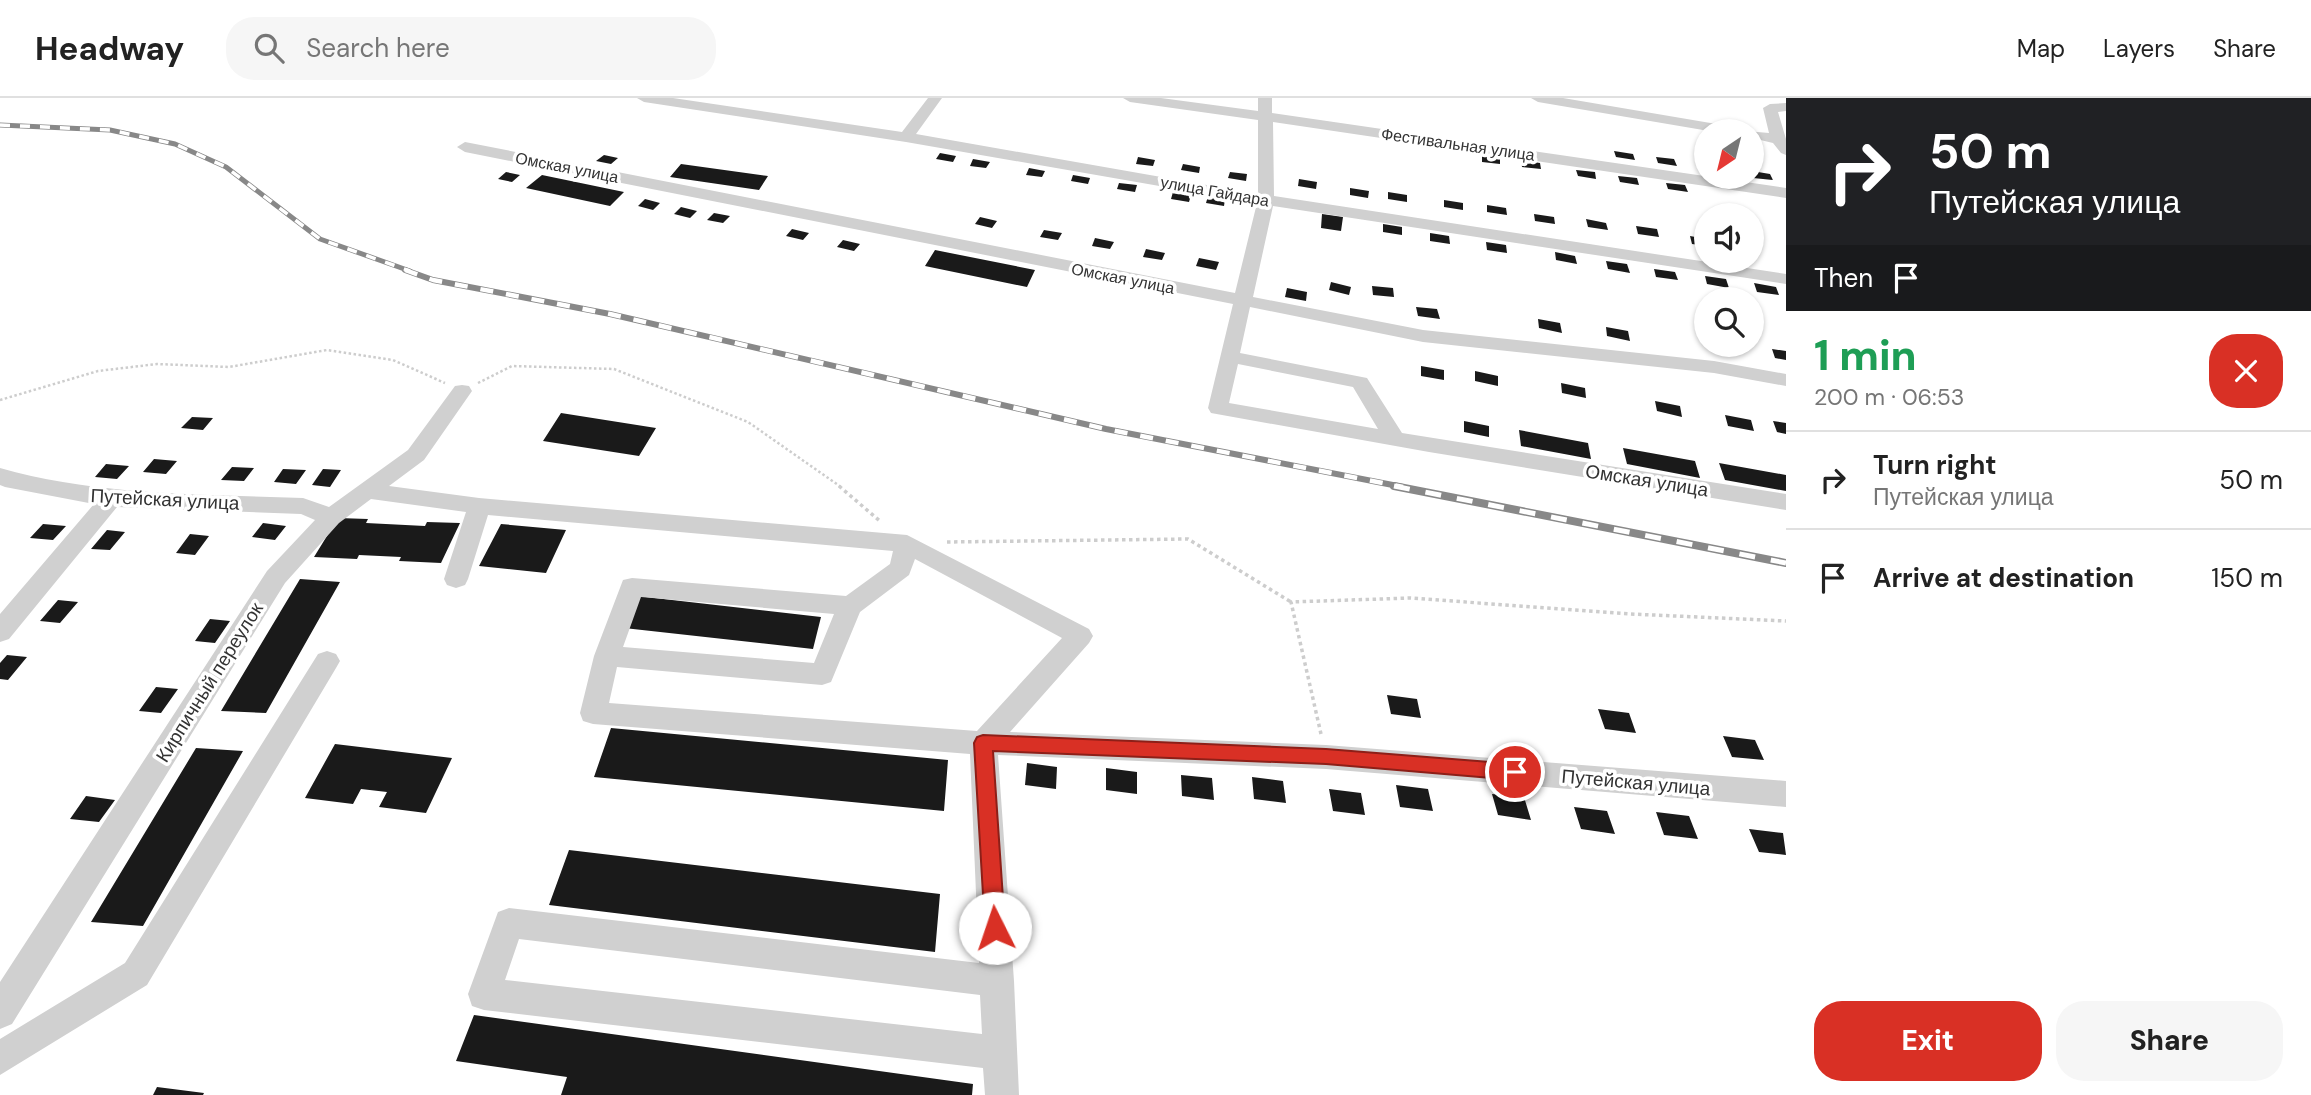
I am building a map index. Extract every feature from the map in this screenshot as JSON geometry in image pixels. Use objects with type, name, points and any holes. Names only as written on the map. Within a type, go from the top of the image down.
[{"type":"street","name":"улица Гайдара","points":[[644,98],[906,137],[1266,200],[1786,279]]},
{"type":"street","points":[[906,137],[935,98]]},
{"type":"street","name":"Фестивальная улица","points":[[1130,98],[1786,193]]},
{"type":"street","points":[[1265,98],[1266,200],[1231,357],[1360,382],[1395,439]]},
{"type":"street","points":[[1538,98],[1694,124]]},
{"type":"street","points":[[1782,144],[1770,108],[1786,107]]},
{"type":"street","points":[[1764,138],[1782,144]]},
{"type":"street","name":"Омская улица","points":[[465,147],[1423,336],[1714,367],[1786,380]]},
{"type":"street","name":"Омская улица","points":[[1231,357],[1218,408],[1786,502]]},
{"type":"street","name":"Кирпичный переулок","points":[[0,1012],[276,577],[331,517],[416,455],[462,391]]},
{"type":"street","name":"Путейская улица","points":[[4,483],[111,499],[303,506],[331,517]]},
{"type":"street","points":[[367,491],[479,506],[907,544],[1080,636],[983,743],[998,981],[1002,1095]]},
{"type":"street","points":[[0,632],[111,499]]},
{"type":"street","points":[[456,579],[479,506]]},
{"type":"street","points":[[850,606],[632,587],[607,656],[822,674],[850,606],[901,569],[907,544]]},
{"type":"street","name":"Путейская улица","points":[[607,656],[593,713],[983,743],[1326,757],[1786,794]]},
{"type":"street","points":[[0,1058],[136,974],[327,661]]},
{"type":"street","points":[[998,981],[509,923],[484,994],[1001,1053]]},
{"type":"path","points":[[0,400],[98,371],[157,364],[229,367],[327,350],[393,360],[462,391],[512,366],[614,369],[748,422],[834,481],[907,544]]},
{"type":"path","points":[[947,542],[1188,539],[1291,603],[1410,598],[1631,614],[1786,621]]},
{"type":"path","points":[[1291,603],[1326,757]]},
{"type":"building","points":[[1614,151],[1633,154],[1635,160],[1616,157]]},
{"type":"building","points":[[940,153],[956,156],[953,162],[936,159]]},
{"type":"building","points":[[604,155],[618,158],[611,164],[596,161]]},
{"type":"building","points":[[1482,156],[1500,158],[1500,164],[1482,162]]},
{"type":"building","points":[[1138,157],[1155,160],[1153,166],[1136,164]]},
{"type":"building","points":[[1656,157],[1674,159],[1677,166],[1658,163]]},
{"type":"building","points":[[973,159],[990,162],[986,168],[970,166]]},
{"type":"building","points":[[1521,160],[1540,163],[1541,169],[1522,167]]},
{"type":"building","points":[[681,164],[768,176],[759,190],[670,177]]},
{"type":"building","points":[[1183,164],[1200,167],[1199,173],[1181,170]]},
{"type":"building","points":[[1029,168],[1045,171],[1042,177],[1026,175]]},
{"type":"building","points":[[1576,170],[1595,172],[1596,179],[1578,176]]},
{"type":"building","points":[[506,172],[520,175],[512,182],[498,179]]},
{"type":"building","points":[[1230,172],[1247,174],[1246,181],[1228,178]]},
{"type":"building","points":[[1764,173],[1770,174],[1773,180],[1764,179]]},
{"type":"building","points":[[542,175],[624,192],[610,206],[526,188]]},
{"type":"building","points":[[1073,175],[1090,178],[1088,184],[1071,181]]},
{"type":"building","points":[[1618,176],[1637,178],[1639,185],[1620,182]]},
{"type":"building","points":[[1299,179],[1317,182],[1316,189],[1298,186]]},
{"type":"building","points":[[1119,183],[1137,185],[1135,192],[1117,189]]},
{"type":"building","points":[[1666,183],[1685,185],[1688,192],[1668,189]]},
{"type":"building","points":[[1350,188],[1369,191],[1368,198],[1350,195]]},
{"type":"building","points":[[1173,192],[1191,195],[1189,202],[1171,199]]},
{"type":"building","points":[[1388,192],[1407,195],[1407,202],[1388,199]]},
{"type":"building","points":[[1208,196],[1225,199],[1224,206],[1206,203]]},
{"type":"building","points":[[645,199],[660,203],[653,210],[638,206]]},
{"type":"building","points":[[1444,200],[1463,203],[1463,210],[1444,207]]},
{"type":"building","points":[[1487,205],[1506,208],[1507,215],[1487,212]]},
{"type":"building","points":[[681,207],[697,211],[690,218],[674,214]]},
{"type":"building","points":[[714,213],[730,216],[723,223],[707,220]]},
{"type":"building","points":[[1322,214],[1343,217],[1341,231],[1321,228]]},
{"type":"building","points":[[1534,214],[1554,217],[1555,224],[1535,221]]},
{"type":"building","points":[[980,217],[997,221],[992,228],[975,224]]},
{"type":"building","points":[[1586,219],[1606,223],[1608,230],[1588,227]]},
{"type":"building","points":[[1383,224],[1402,227],[1402,235],[1383,232]]},
{"type":"building","points":[[1636,226],[1657,229],[1659,237],[1638,234]]},
{"type":"building","points":[[792,229],[809,233],[803,240],[786,236]]},
{"type":"building","points":[[1044,230],[1062,233],[1058,240],[1040,237]]},
{"type":"building","points":[[1430,233],[1449,236],[1450,244],[1430,241]]},
{"type":"building","points":[[1095,238],[1114,242],[1110,249],[1092,246]]},
{"type":"building","points":[[843,240],[860,244],[854,251],[837,247]]},
{"type":"building","points":[[1486,242],[1506,245],[1507,253],[1487,250]]},
{"type":"building","points":[[1146,249],[1165,253],[1162,260],[1143,257]]},
{"type":"building","points":[[935,250],[1035,270],[1027,287],[925,266]]},
{"type":"building","points":[[1555,252],[1575,256],[1577,264],[1556,260]]},
{"type":"building","points":[[1199,258],[1219,262],[1216,270],[1196,266]]},
{"type":"building","points":[[1606,261],[1627,264],[1630,273],[1608,269]]},
{"type":"building","points":[[1654,269],[1675,272],[1678,280],[1656,277]]},
{"type":"building","points":[[1705,276],[1726,279],[1729,287],[1724,287],[1707,284]]},
{"type":"building","points":[[1331,282],[1351,287],[1349,295],[1329,290]]},
{"type":"building","points":[[1754,283],[1776,287],[1779,295],[1764,293],[1764,287],[1755,287]]},
{"type":"building","points":[[1372,286],[1393,288],[1394,297],[1373,295]]},
{"type":"building","points":[[1287,288],[1307,292],[1306,301],[1285,297]]},
{"type":"building","points":[[1416,307],[1437,309],[1440,319],[1418,316]]},
{"type":"building","points":[[1538,319],[1560,323],[1562,333],[1539,328]]},
{"type":"building","points":[[1606,327],[1628,331],[1630,341],[1607,336]]},
{"type":"building","points":[[1772,349],[1786,351],[1786,360],[1775,358]]},
{"type":"building","points":[[1421,366],[1444,370],[1444,380],[1421,376]]},
{"type":"building","points":[[1475,371],[1498,376],[1498,386],[1475,381]]},
{"type":"building","points":[[1561,383],[1585,388],[1586,398],[1562,393]]},
{"type":"building","points":[[1655,401],[1680,406],[1682,417],[1657,411]]},
{"type":"building","points":[[561,413],[656,428],[639,456],[543,441]]},
{"type":"building","points":[[1725,415],[1751,420],[1754,431],[1728,426]]},
{"type":"building","points":[[192,417],[213,418],[203,430],[181,428]]},
{"type":"building","points":[[1464,421],[1489,426],[1489,437],[1464,432]]},
{"type":"building","points":[[1773,421],[1786,423],[1786,434],[1777,432]]},
{"type":"building","points":[[1519,430],[1588,443],[1591,459],[1521,446]]},
{"type":"building","points":[[1623,448],[1695,461],[1700,478],[1627,464]]},
{"type":"building","points":[[154,459],[177,461],[166,474],[143,472]]},
{"type":"building","points":[[1719,463],[1786,475],[1786,491],[1725,480]]},
{"type":"building","points":[[106,464],[129,466],[117,479],[95,477]]},
{"type":"building","points":[[232,467],[254,468],[244,481],[221,480]]},
{"type":"building","points":[[283,469],[306,470],[296,484],[274,482]]},
{"type":"building","points":[[323,469],[341,470],[330,487],[312,485]]},
{"type":"building","points":[[338,518],[368,519],[366,523],[425,526],[427,522],[460,523],[441,563],[359,555],[357,559],[314,557]]},
{"type":"building","points":[[263,523],[286,526],[275,540],[252,537]]},
{"type":"building","points":[[43,524],[66,526],[53,540],[30,538]]},
{"type":"building","points":[[501,524],[566,530],[546,573],[479,566]]},
{"type":"building","points":[[107,530],[125,532],[110,550],[91,549]]},
{"type":"building","points":[[190,534],[209,536],[195,555],[176,553]]},
{"type":"building","points":[[300,579],[340,582],[266,713],[221,711]]},
{"type":"building","points":[[637,596],[821,617],[813,649],[624,628]]},
{"type":"building","points":[[58,600],[78,602],[60,623],[40,621]]},
{"type":"building","points":[[210,619],[230,621],[215,643],[195,641]]},
{"type":"building","points":[[7,655],[27,657],[8,680],[0,679],[0,663]]},
{"type":"building","points":[[156,687],[178,689],[161,713],[139,711]]},
{"type":"building","points":[[1387,695],[1417,699],[1421,718],[1391,714]]},
{"type":"building","points":[[1598,709],[1629,713],[1636,733],[1605,729]]},
{"type":"building","points":[[611,728],[948,760],[944,811],[594,777]]},
{"type":"building","points":[[1723,736],[1755,740],[1764,760],[1732,757]]},
{"type":"building","points":[[335,744],[452,758],[426,813],[379,807],[387,792],[361,789],[353,804],[305,798]]},
{"type":"building","points":[[196,748],[243,751],[143,926],[91,922]]},
{"type":"building","points":[[1027,763],[1057,767],[1056,789],[1025,785]]},
{"type":"building","points":[[1106,768],[1137,772],[1137,794],[1106,790]]},
{"type":"building","points":[[1181,775],[1212,778],[1214,800],[1182,796]]},
{"type":"building","points":[[1252,777],[1283,781],[1286,803],[1254,799]]},
{"type":"building","points":[[1396,785],[1428,789],[1433,811],[1400,807]]},
{"type":"building","points":[[1329,789],[1361,793],[1365,815],[1333,811]]},
{"type":"building","points":[[1492,794],[1524,797],[1531,820],[1498,815]]},
{"type":"building","points":[[86,796],[115,800],[99,822],[70,819]]},
{"type":"building","points":[[1574,807],[1607,811],[1615,834],[1581,829]]},
{"type":"building","points":[[1656,812],[1689,816],[1698,839],[1664,835]]},
{"type":"building","points":[[1749,829],[1783,833],[1786,855],[1759,852]]},
{"type":"building","points":[[569,850],[940,894],[935,952],[549,905]]},
{"type":"building","points":[[474,1015],[973,1084],[972,1095],[561,1095],[567,1077],[456,1061]]},
{"type":"building","points":[[157,1087],[204,1093],[153,1095]]},
{"type":"railway","points":[[0,125],[110,130],[175,144],[226,167],[320,239],[410,271]]},
{"type":"railway","points":[[405,270],[433,280],[610,314],[1106,429],[1403,487]]},
{"type":"railway","points":[[1394,486],[1786,563]]},
{"type":"route","points":[[995,928],[983,743],[1326,757],[1515,772]]}]
